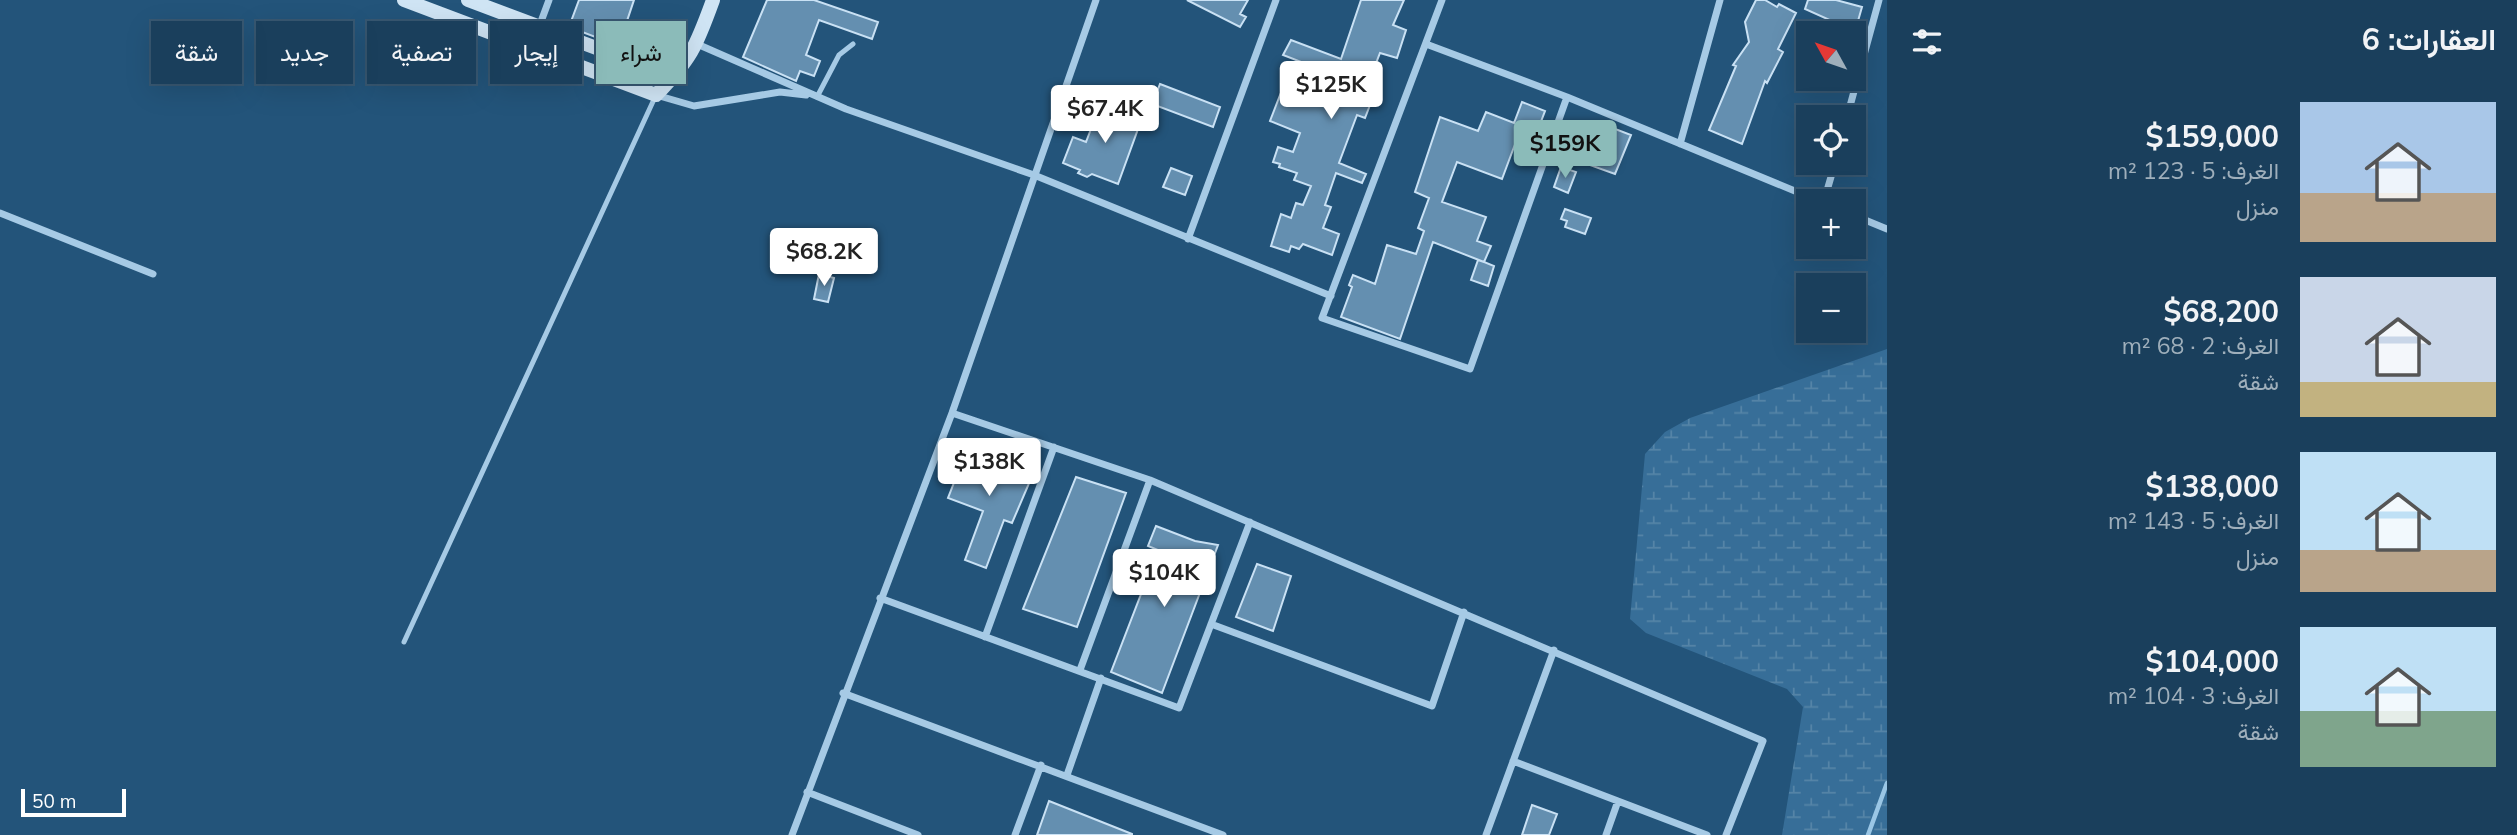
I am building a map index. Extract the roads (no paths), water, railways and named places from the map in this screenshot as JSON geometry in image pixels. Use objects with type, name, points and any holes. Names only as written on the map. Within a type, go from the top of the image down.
[{"type":"street","points":[[404,0],[656,95],[694,106],[780,92],[817,97]]},
{"type":"street","points":[[468,0],[523,21]]},
{"type":"street","points":[[541,21],[549,0]]},
{"type":"street","points":[[686,63],[697,44],[713,0]]},
{"type":"street","points":[[792,835],[843,693],[952,413],[1096,0]]},
{"type":"street","points":[[1188,239],[1276,0]]},
{"type":"street","points":[[1442,0],[1322,318],[1471,369],[1567,97]]},
{"type":"street","points":[[1679,145],[1720,0]]},
{"type":"street","points":[[1850,105],[1879,0]]},
{"type":"street","points":[[697,44],[817,97],[1034,175],[1331,296]]},
{"type":"street","points":[[1426,44],[1567,97],[1796,191]]},
{"type":"street","points":[[656,95],[667,84]]},
{"type":"street","points":[[0,213],[153,274]]},
{"type":"street","points":[[1866,220],[1887,229]]},
{"type":"street","points":[[952,413],[1150,480],[1763,741],[1726,835]]},
{"type":"street","points":[[985,637],[1054,447]]},
{"type":"street","points":[[1080,670],[1150,480]]},
{"type":"street","points":[[880,598],[1179,708],[1250,522]]},
{"type":"street","points":[[1211,624],[1433,706],[1464,612]]},
{"type":"street","points":[[1486,835],[1554,650]]},
{"type":"street","points":[[1067,775],[1101,678]]},
{"type":"street","points":[[843,693],[1223,835]]},
{"type":"street","points":[[1513,761],[1707,835]]},
{"type":"street","points":[[1015,835],[1041,765]]},
{"type":"street","points":[[807,792],[907,833],[918,835]]},
{"type":"street","points":[[1606,835],[1618,801]]},
{"type":"lane","points":[[817,97],[839,55],[853,44]]},
{"type":"lane","points":[[404,642],[656,95]]},
{"type":"waterway","points":[[1868,835],[1887,783]]}]
